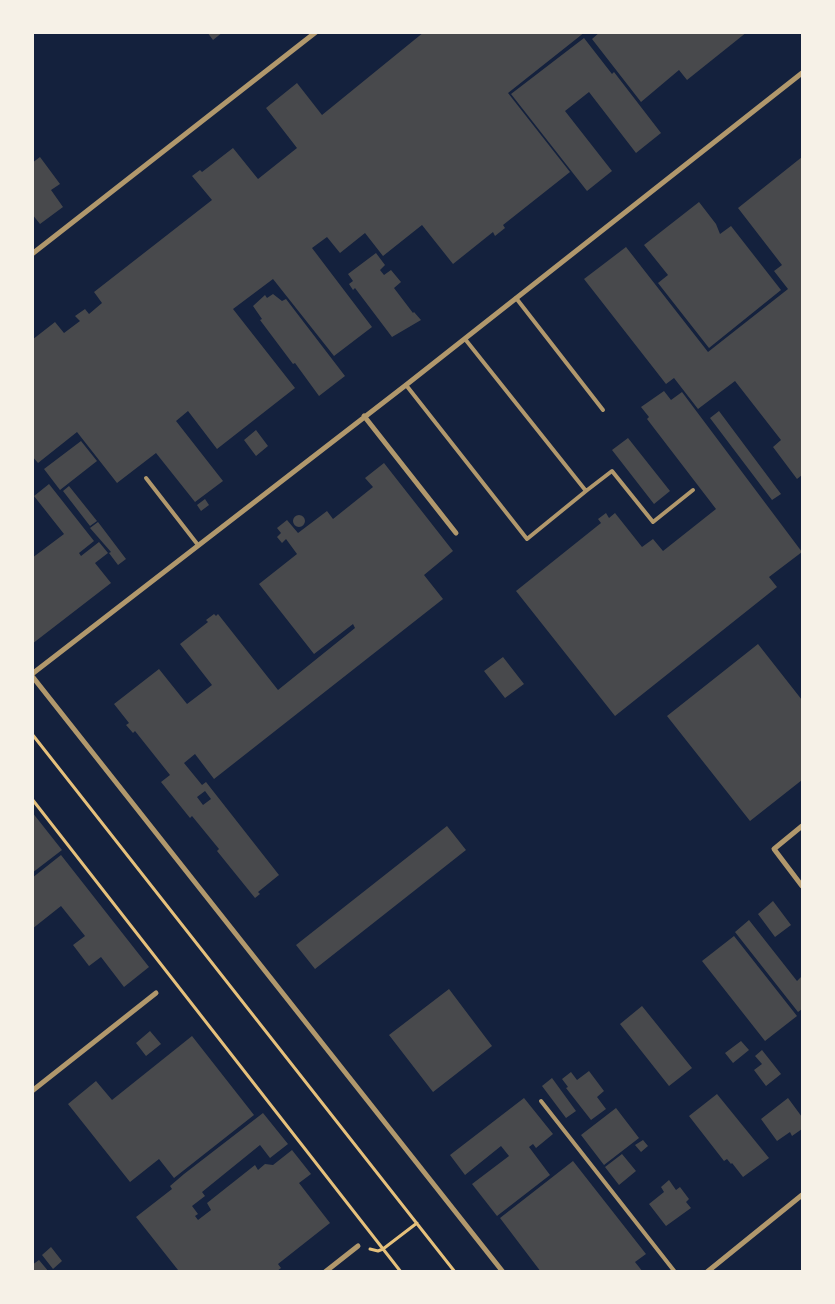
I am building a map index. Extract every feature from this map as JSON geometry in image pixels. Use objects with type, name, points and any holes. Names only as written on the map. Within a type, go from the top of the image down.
[{"type":"street","points":[[32,254],[316,32]]},
{"type":"street","points":[[503,1272],[32,675],[465,339],[802,73]]},
{"type":"street","points":[[364,416],[456,533]]},
{"type":"street","points":[[802,826],[774,849],[802,886]]},
{"type":"street","points":[[32,1091],[156,992]]},
{"type":"street","points":[[707,1272],[802,1195]]},
{"type":"street","points":[[325,1272],[358,1246]]},
{"type":"lane","points":[[516,298],[603,410]]},
{"type":"lane","points":[[465,339],[586,491]]},
{"type":"lane","points":[[406,385],[527,539],[612,470],[653,522],[693,490]]},
{"type":"lane","points":[[146,478],[198,545]]},
{"type":"lane","points":[[541,1101],[675,1272]]},
{"type":"path","points":[[32,734],[455,1272]]},
{"type":"path","points":[[32,799],[401,1272]]},
{"type":"path","points":[[358,1246],[378,1252],[417,1223]]},
{"type":"building","points":[[207,32],[223,32],[213,40]]},
{"type":"building","points":[[424,32],[585,32],[508,93],[570,172],[503,225],[505,228],[495,236],[493,232],[453,264],[422,225],[383,256],[365,233],[340,253],[327,237],[312,248],[372,327],[334,356],[273,279],[233,309],[295,388],[217,449],[188,411],[176,421],[223,481],[195,502],[156,453],[117,483],[77,432],[38,463],[32,456],[32,340],[55,322],[64,333],[80,321],[75,316],[85,309],[89,314],[102,303],[94,292],[212,200],[192,176],[200,170],[202,172],[233,148],[258,179],[297,148],[266,108],[297,83],[322,115]]},
{"type":"building","points":[[600,32],[747,32],[687,80],[679,70],[641,102],[592,39]]},
{"type":"building","points":[[584,38],[612,74],[614,72],[661,133],[636,153],[589,92],[565,111],[612,171],[587,191],[511,94]]},
{"type":"building","points":[[40,157],[60,184],[51,190],[63,207],[40,224],[32,214],[32,163]]},
{"type":"building","points":[[802,157],[802,475],[797,479],[773,447],[781,440],[735,381],[698,409],[674,378],[666,384],[584,279],[626,247],[708,352],[788,289],[774,271],[782,265],[738,208]]},
{"type":"building","points":[[699,202],[716,224],[720,234],[731,226],[781,290],[709,348],[658,283],[668,275],[644,245]]},
{"type":"building","points":[[376,253],[385,265],[380,270],[384,275],[391,270],[401,282],[394,288],[413,313],[421,320],[392,337],[355,288],[353,290],[349,284],[353,281],[348,274]]},
{"type":"building","points":[[273,294],[282,301],[286,299],[345,376],[319,396],[260,320],[262,319],[253,306],[265,295],[267,298]]},
{"type":"building","points":[[664,391],[671,400],[682,392],[802,552],[769,577],[777,587],[615,716],[516,591],[601,523],[598,519],[606,513],[609,518],[615,513],[642,547],[653,539],[663,551],[716,509],[647,419],[649,417],[641,407]]},
{"type":"building","points":[[719,411],[781,494],[772,500],[710,418]]},
{"type":"building","points":[[256,430],[268,446],[256,456],[244,440]]},
{"type":"building","points":[[628,438],[670,491],[654,504],[612,450]]},
{"type":"building","points":[[81,441],[97,461],[60,490],[44,469]]},
{"type":"building","points":[[384,463],[453,551],[424,575],[443,599],[214,779],[195,754],[184,763],[202,785],[206,782],[279,875],[258,892],[260,894],[255,898],[217,851],[219,849],[192,816],[190,818],[161,782],[170,775],[135,731],[133,733],[126,725],[129,723],[114,704],[159,669],[187,704],[212,685],[180,644],[208,622],[206,620],[214,614],[216,616],[218,614],[278,690],[355,628],[353,624],[314,654],[259,584],[297,554],[286,539],[282,543],[277,537],[281,533],[277,528],[287,520],[298,533],[327,511],[333,519],[373,487],[365,478]],"holes":[[[205,791],[211,799],[203,805],[197,797]]]},
{"type":"building","points":[[49,484],[94,541],[79,553],[81,556],[99,542],[108,553],[95,563],[111,583],[32,644],[32,558],[64,534],[34,496]]},
{"type":"building","points":[[69,486],[97,521],[90,526],[63,491]]},
{"type":"building","points":[[205,499],[209,505],[201,511],[197,505]]},
{"type":"building","points":[[299,515],[305,521],[299,527],[293,521]]},
{"type":"building","points":[[98,522],[126,559],[118,565],[109,553],[111,552],[90,528]]},
{"type":"building","points":[[758,644],[802,700],[802,780],[750,821],[667,716]]},
{"type":"building","points":[[503,657],[524,684],[505,698],[484,671]]},
{"type":"building","points":[[32,812],[62,850],[32,873]]},
{"type":"building","points":[[447,826],[466,850],[315,969],[296,945]]},
{"type":"building","points":[[61,855],[149,967],[124,987],[101,957],[89,966],[73,945],[85,936],[61,906],[32,929],[32,878]]},
{"type":"building","points":[[773,901],[791,925],[775,937],[758,914]]},
{"type":"building","points":[[749,920],[797,981],[802,976],[802,1009],[798,1012],[735,932]]},
{"type":"building","points":[[734,936],[797,1016],[765,1041],[702,961]]},
{"type":"building","points":[[449,989],[492,1046],[433,1092],[389,1035]]},
{"type":"building","points":[[642,1006],[692,1068],[669,1086],[620,1024]]},
{"type":"building","points":[[150,1031],[161,1044],[146,1056],[136,1043]]},
{"type":"building","points":[[192,1036],[254,1115],[174,1178],[159,1159],[130,1182],[68,1104],[96,1081],[112,1100]]},
{"type":"building","points":[[741,1041],[749,1050],[733,1063],[725,1053]]},
{"type":"building","points":[[762,1050],[781,1074],[766,1086],[754,1070],[762,1064],[755,1056]]},
{"type":"building","points":[[589,1071],[604,1091],[597,1097],[606,1109],[591,1120],[566,1088],[568,1087],[562,1079],[571,1072],[577,1080]]},
{"type":"building","points":[[552,1078],[576,1111],[566,1118],[542,1086]]},
{"type":"building","points":[[717,1094],[769,1158],[743,1177],[732,1163],[727,1159],[724,1161],[689,1116]]},
{"type":"building","points":[[524,1098],[553,1134],[536,1148],[533,1144],[529,1147],[550,1175],[497,1216],[472,1184],[509,1156],[501,1146],[465,1175],[450,1155]]},
{"type":"building","points":[[788,1098],[802,1117],[802,1129],[792,1136],[790,1132],[777,1141],[761,1119]]},
{"type":"building","points":[[616,1108],[639,1138],[604,1165],[581,1135]]},
{"type":"building","points":[[263,1113],[288,1144],[270,1158],[260,1145],[202,1192],[205,1196],[192,1206],[198,1214],[195,1216],[198,1220],[211,1210],[207,1203],[255,1165],[258,1170],[265,1164],[273,1165],[292,1150],[311,1174],[299,1183],[330,1223],[278,1264],[281,1268],[276,1272],[175,1272],[178,1270],[136,1217],[172,1189],[170,1186],[184,1174]]},
{"type":"building","points":[[643,1140],[648,1146],[641,1152],[635,1145]]},
{"type":"building","points":[[622,1154],[636,1171],[619,1185],[605,1167]]},
{"type":"building","points":[[573,1161],[646,1254],[635,1262],[643,1272],[541,1272],[500,1218]]},
{"type":"building","points":[[669,1180],[676,1190],[680,1187],[689,1199],[686,1202],[691,1208],[666,1226],[649,1204],[664,1192],[661,1187]]},
{"type":"building","points":[[51,1247],[62,1261],[53,1269],[42,1255]]},
{"type":"building","points":[[39,1260],[49,1272],[32,1272],[32,1265]]}]
